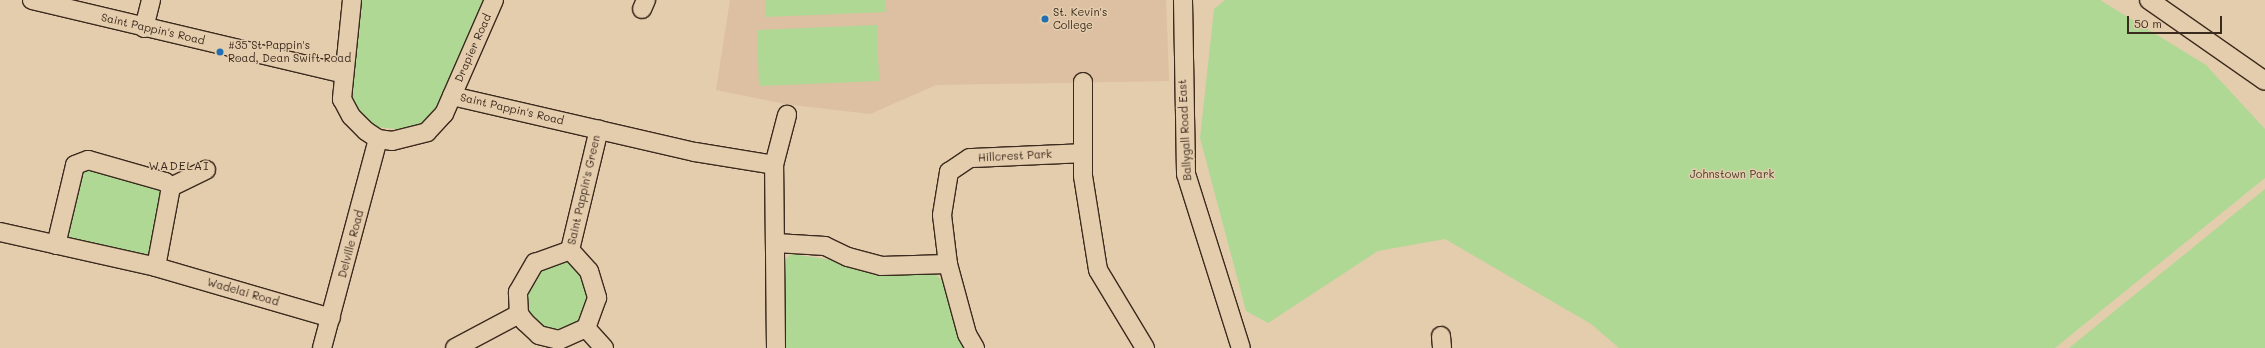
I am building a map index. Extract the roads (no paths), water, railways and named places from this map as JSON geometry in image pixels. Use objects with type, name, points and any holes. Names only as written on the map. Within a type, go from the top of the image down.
[{"type":"street","name":"Saint Pappin's Road","points":[[32,0],[144,28],[342,73]]},
{"type":"street","points":[[144,28],[152,0]]},
{"type":"street","points":[[352,0],[342,73],[342,99],[351,116],[378,139]]},
{"type":"street","name":"Drapier Road","points":[[452,96],[494,0]]},
{"type":"street","name":"Ballygall Road East","points":[[1183,0],[1183,125],[1188,187],[1241,348]]},
{"type":"street","points":[[2149,0],[2265,81]]},
{"type":"street","points":[[1083,82],[1083,153],[1089,227],[1098,270],[1145,348]]},
{"type":"street","name":"Saint Pappin's Road","points":[[378,139],[408,140],[427,132],[444,114],[452,96],[695,152],[774,165]]},
{"type":"street","points":[[776,348],[774,165],[787,114]]},
{"type":"street","name":"Saint Pappin's Green","points":[[570,250],[599,129]]},
{"type":"street","name":"Delville Road","points":[[322,348],[378,139]]},
{"type":"street","name":"Hillcrest Park","points":[[975,348],[967,334],[948,264],[943,192],[949,172],[959,163],[970,158],[1083,153]]},
{"type":"street","points":[[56,245],[75,165],[88,160],[165,182],[171,187]]},
{"type":"street","points":[[171,187],[206,170]]},
{"type":"street","points":[[156,267],[171,187]]},
{"type":"street","name":"Wadelai Road","points":[[0,232],[156,267],[330,318]]},
{"type":"street","points":[[776,242],[825,246],[848,257],[881,266],[948,264]]},
{"type":"street","name":"Saint Pappin's Green","points":[[520,314],[518,292],[535,264],[570,250]]},
{"type":"street","name":"Saint Pappin's Green","points":[[570,250],[589,271],[596,286],[597,298],[586,328]]},
{"type":"street","points":[[455,348],[520,314],[539,335],[559,340],[586,328],[604,348]]},
{"type":"place","name":"St. Kevin's College","points":[[1045,19]]},
{"type":"place","name":"#35 St Pappin's Road, Dean Swift Road","points":[[220,52]]},
{"type":"district","name":"WADELAI","points":[[179,166]]},
{"type":"park label","name":"Johnstown Park","points":[[1732,174]]}]
